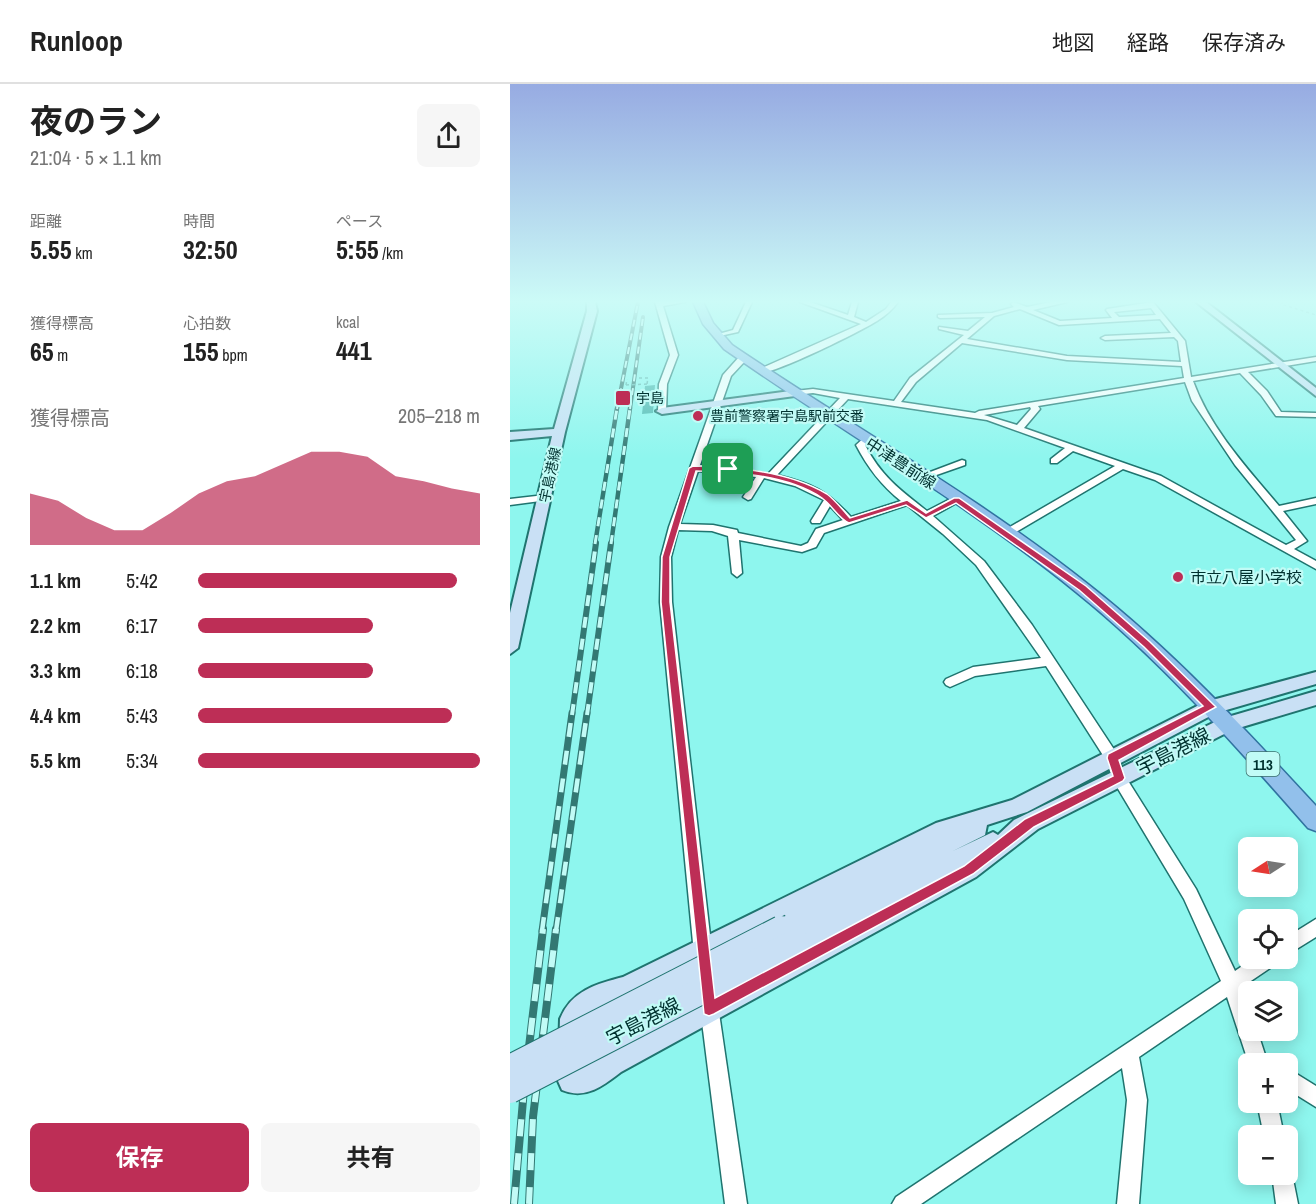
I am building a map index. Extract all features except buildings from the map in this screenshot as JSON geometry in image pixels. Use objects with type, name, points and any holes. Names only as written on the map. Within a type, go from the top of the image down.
[{"type":"main road","name":"宇島港線","points":[[510,648],[559,432],[580,354]]},
{"type":"main road","name":"中津豊前線","points":[[739,354],[1007,533],[1083,588],[1147,644],[1211,707],[1316,821]]},
{"type":"main road","points":[[1265,354],[1316,393]]},
{"type":"main road","points":[[662,411],[714,406],[798,393]]},
{"type":"main road","points":[[510,436],[559,432]]},
{"type":"main road","name":"宇島港線","points":[[510,1068],[793,933],[1025,814],[1112,758],[1211,707],[1316,678]]},
{"type":"main road","name":"宇島港線","points":[[1025,814],[1119,778],[1227,724],[1316,698]]},
{"type":"main road","points":[[1025,814],[968,870],[709,1009],[612,1063],[598,1075],[579,1083],[571,1081],[572,1019],[594,997],[626,988],[943,830],[1025,814]]},
{"type":"main road","name":"宇島港線","points":[[510,1090],[793,933]]},
{"type":"street","points":[[662,411],[663,384],[674,354]]},
{"type":"street","points":[[763,371],[806,354]]},
{"type":"street","points":[[896,404],[913,380],[946,354]]},
{"type":"street","points":[[1044,354],[1067,358],[1184,364]]},
{"type":"street","points":[[1182,354],[1196,401],[1232,454],[1302,541],[1286,549]]},
{"type":"street","points":[[736,1204],[709,1009],[666,602],[666,557],[714,406],[727,375],[743,358]]},
{"type":"street","points":[[969,415],[1314,361]]},
{"type":"street","points":[[1245,372],[1279,414],[1316,415]]},
{"type":"street","points":[[798,393],[813,391],[969,415],[1019,428],[1158,478],[1316,566]]},
{"type":"street","points":[[748,496],[846,396]]},
{"type":"street","points":[[1019,428],[1036,409],[1032,405]]},
{"type":"street","points":[[866,439],[860,445],[886,485],[963,546],[980,563],[1049,661],[1112,758],[1119,778],[1190,894],[1232,985],[1255,1053]]},
{"type":"street","points":[[1054,461],[1072,447]]},
{"type":"street","points":[[922,477],[962,463]]},
{"type":"street","points":[[1007,533],[1123,465]]},
{"type":"street","points":[[693,468],[728,469],[788,481],[829,500],[849,521]]},
{"type":"street","points":[[510,502],[545,498]]},
{"type":"street","points":[[816,521],[829,500]]},
{"type":"street","points":[[926,516],[957,500]]},
{"type":"street","points":[[1276,510],[1316,501]]},
{"type":"street","points":[[674,527],[713,528],[733,532],[748,539],[802,549],[812,545],[820,531],[907,502]]},
{"type":"street","points":[[733,532],[737,573]]},
{"type":"street","points":[[950,682],[974,672],[1049,661]]},
{"type":"street","points":[[1298,939],[1316,927]]},
{"type":"street","points":[[903,1204],[1255,969]]},
{"type":"street","points":[[1128,1204],[1137,1100],[1129,1054]]},
{"type":"street","points":[[1298,1085],[1316,1097]]},
{"type":"street","points":[[1284,1185],[1287,1204]]},
{"type":"path","points":[[627,379],[626,385],[647,384],[648,378],[639,378]]},
{"type":"railway","points":[[617,409],[628,354]]},
{"type":"railway","points":[[630,409],[638,354]]},
{"type":"railway","points":[[595,544],[617,408]]},
{"type":"railway","points":[[611,544],[630,408]]},
{"type":"railway","points":[[572,715],[596,543]]},
{"type":"railway","points":[[587,715],[611,543]]},
{"type":"railway","points":[[542,931],[572,713]]},
{"type":"railway","points":[[556,931],[587,713]]},
{"type":"railway","points":[[514,1204],[524,1089],[543,929]]},
{"type":"railway","points":[[529,1204],[533,1117],[556,929]]},
{"type":"place","name":"宇島","points":[[623,398]]},
{"type":"place","name":"豊前警察署宇島駅前交番","points":[[698,416]]},
{"type":"place","name":"市立八屋小学校","points":[[1178,577]]},
{"type":"route","points":[[693,468],[728,469],[743,474],[788,481],[825,496],[849,521],[907,502],[926,516],[957,500],[1083,588],[1147,644],[1211,707],[1112,758],[1119,778],[1030,823],[968,870],[709,1009],[666,602],[666,557],[693,468]]}]
